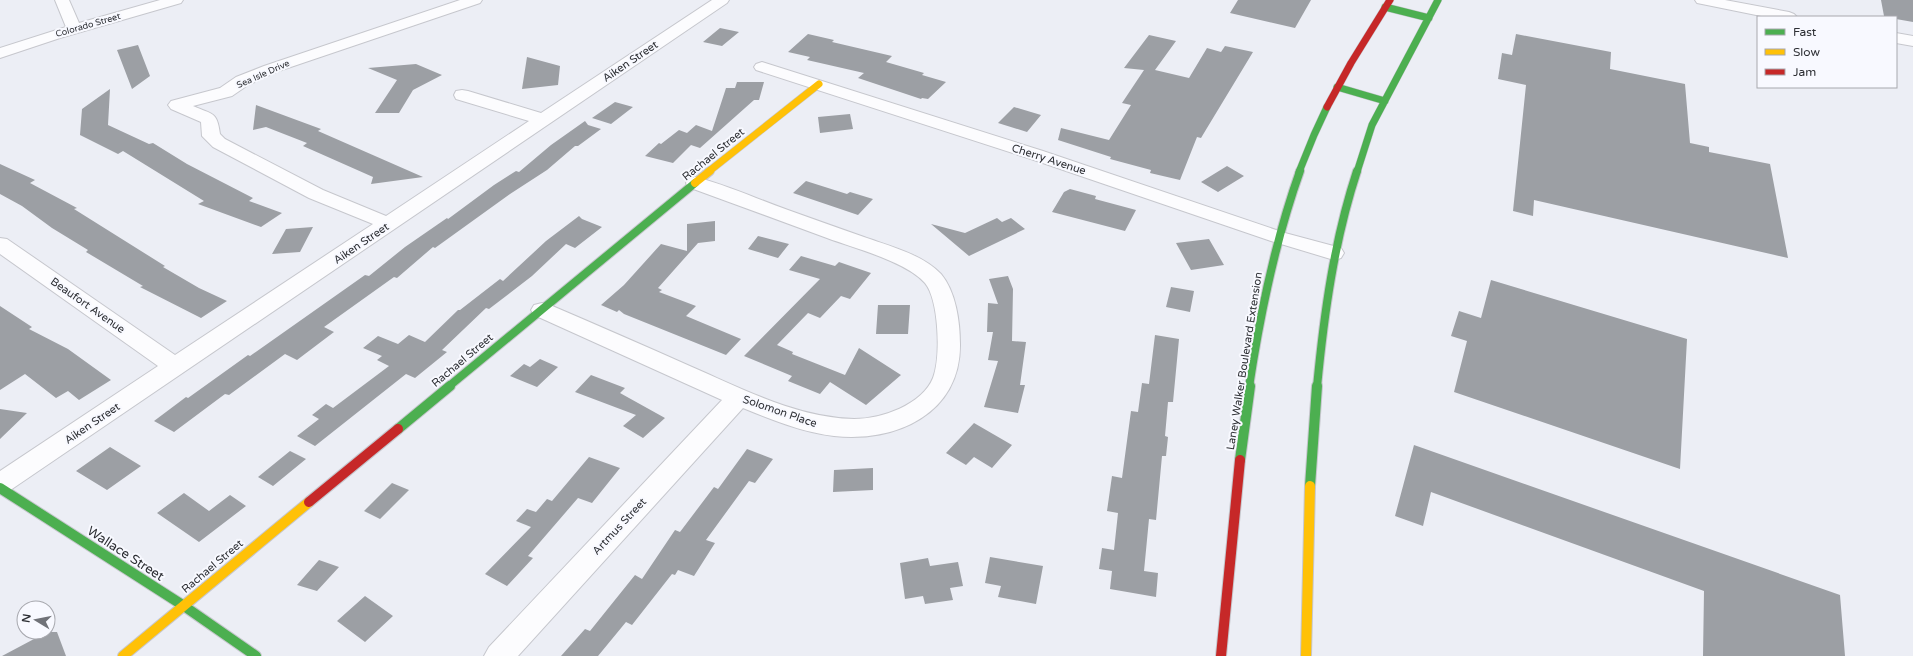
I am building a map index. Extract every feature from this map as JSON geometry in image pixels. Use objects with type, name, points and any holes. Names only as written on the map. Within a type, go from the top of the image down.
[{"type":"main road","points":[[1306,656],[1313,435],[1327,300],[1334,253],[1352,182],[1368,134],[1438,0]]},
{"type":"main road","points":[[1387,4],[1429,18]]},
{"type":"main road","name":"Laney Walker Boulevard Extension","points":[[1221,656],[1248,397],[1264,296],[1278,237],[1297,177],[1315,130],[1337,88],[1387,4]]},
{"type":"main road","name":"Rachael Street","points":[[123,656],[695,183],[819,84]]},
{"type":"main road","points":[[1337,88],[1385,100]]},
{"type":"main road","name":"Wallace Street","points":[[0,488],[184,606],[256,656]]},
{"type":"street","points":[[62,0],[74,28]]},
{"type":"street","name":"Colorado Street","points":[[0,53],[74,28],[176,0]]},
{"type":"street","name":"Sea Isle Drive","points":[[389,224],[316,194],[220,143],[211,136],[209,119],[177,105],[226,92],[242,81],[277,66],[475,0]]},
{"type":"street","name":"Aiken Street","points":[[0,484],[722,0]]},
{"type":"street","points":[[1702,0],[1784,16]]},
{"type":"street","points":[[1897,38],[1913,41]]},
{"type":"street","name":"Cherry Avenue","points":[[762,67],[1037,155],[1278,237],[1334,253]]},
{"type":"street","points":[[462,95],[544,120]]},
{"type":"street","name":"Solomon Place","points":[[542,310],[740,397],[807,422],[830,427],[854,428],[893,422],[924,406],[940,389],[946,373],[950,343],[945,308],[938,284],[921,268],[891,254],[695,183]]},
{"type":"street","name":"Beaufort Avenue","points":[[0,244],[176,367]]},
{"type":"street","name":"Artmus Street","points":[[499,656],[740,397]]},
{"type":"building","points":[[1238,0],[1311,0],[1295,28],[1230,13]]},
{"type":"building","points":[[1881,0],[1913,0],[1913,22],[1897,19],[1897,16],[1884,16]]},
{"type":"building","points":[[720,28],[739,32],[722,46],[703,42]]},
{"type":"building","points":[[808,34],[834,40],[832,42],[892,56],[886,62],[924,73],[922,75],[946,82],[928,99],[921,99],[858,78],[864,73],[807,60],[810,57],[788,52]]},
{"type":"building","points":[[1516,34],[1611,52],[1610,69],[1685,84],[1690,143],[1709,147],[1709,152],[1770,164],[1788,258],[1534,200],[1533,216],[1513,211],[1526,85],[1498,79],[1502,53],[1512,55]]},
{"type":"building","points":[[1149,35],[1176,41],[1155,70],[1189,78],[1207,48],[1221,52],[1225,46],[1253,52],[1201,138],[1197,137],[1180,180],[1150,173],[1151,170],[1110,159],[1111,157],[1058,140],[1061,128],[1109,140],[1131,105],[1122,103],[1144,70],[1124,68]]},
{"type":"building","points":[[138,45],[150,76],[132,89],[117,50]]},
{"type":"building","points":[[527,57],[560,66],[558,85],[522,89]]},
{"type":"building","points":[[416,64],[442,75],[413,90],[399,113],[375,113],[397,80],[368,68]]},
{"type":"building","points":[[737,82],[764,82],[759,100],[754,100],[700,148],[691,145],[673,163],[645,156],[659,143],[661,144],[679,130],[687,133],[696,125],[712,131],[726,88],[735,88]]},
{"type":"building","points":[[110,89],[108,125],[149,144],[153,143],[187,164],[253,198],[249,201],[282,213],[261,227],[198,204],[204,201],[123,151],[118,154],[80,135],[82,109]]},
{"type":"building","points":[[615,102],[633,107],[611,124],[592,118]]},
{"type":"building","points":[[256,105],[321,129],[318,131],[423,177],[371,184],[373,177],[303,146],[307,143],[266,127],[253,130]]},
{"type":"building","points":[[1014,107],[1041,115],[1027,132],[998,123]]},
{"type":"building","points":[[850,114],[853,129],[820,133],[818,117]]},
{"type":"building","points":[[585,121],[588,125],[601,129],[578,146],[575,146],[547,170],[510,194],[435,248],[433,247],[397,278],[394,277],[324,327],[334,332],[297,360],[285,354],[229,395],[225,394],[174,432],[154,421],[186,397],[188,398],[248,355],[250,356],[365,275],[369,276],[405,247],[447,218],[448,219],[494,185],[516,171],[519,172],[551,145]]},
{"type":"building","points":[[0,164],[35,180],[30,183],[77,208],[74,209],[165,266],[163,267],[199,288],[227,301],[201,318],[140,287],[143,286],[86,252],[88,250],[52,228],[22,206],[0,194]]},
{"type":"building","points":[[1227,166],[1244,176],[1218,192],[1201,182]]},
{"type":"building","points":[[806,181],[847,194],[850,192],[873,199],[858,215],[793,193]]},
{"type":"building","points":[[1070,189],[1096,196],[1095,199],[1136,210],[1125,231],[1052,212],[1064,192]]},
{"type":"building","points":[[579,216],[582,219],[602,227],[575,248],[566,244],[532,276],[489,309],[486,308],[442,350],[447,352],[415,378],[406,374],[315,446],[297,436],[319,419],[312,415],[326,404],[333,408],[389,366],[377,360],[382,356],[363,348],[378,336],[398,344],[409,335],[425,342],[458,310],[500,279],[503,281],[546,241]]},
{"type":"building","points":[[997,218],[1002,222],[1011,218],[1025,229],[969,256],[931,224],[965,233]]},
{"type":"building","points":[[715,221],[715,241],[698,243],[658,288],[662,290],[659,292],[696,306],[686,316],[741,339],[726,355],[624,314],[619,310],[617,312],[601,305],[624,285],[661,244],[687,251],[687,224]]},
{"type":"building","points":[[313,227],[300,252],[272,254],[286,229]]},
{"type":"building","points":[[758,236],[789,244],[778,258],[748,249]]},
{"type":"building","points":[[1209,239],[1224,265],[1191,270],[1176,243]]},
{"type":"building","points":[[801,256],[835,266],[839,262],[871,273],[850,299],[841,296],[820,318],[808,313],[777,345],[793,352],[792,354],[845,375],[859,348],[901,375],[866,405],[830,382],[820,394],[788,381],[792,376],[744,356],[820,279],[789,270]]},
{"type":"building","points":[[1008,276],[1013,289],[1012,341],[1026,342],[1020,385],[1025,385],[1018,413],[984,407],[998,361],[988,360],[993,332],[987,332],[988,303],[998,304],[989,279]]},
{"type":"building","points":[[1491,280],[1687,339],[1680,469],[1454,392],[1467,341],[1451,336],[1459,311],[1481,318]]},
{"type":"building","points":[[1171,287],[1194,291],[1190,312],[1166,307]]},
{"type":"building","points":[[878,305],[910,305],[908,334],[876,334]]},
{"type":"building","points":[[0,306],[32,327],[29,329],[68,349],[111,380],[79,400],[68,391],[56,398],[25,374],[0,390]]},
{"type":"building","points":[[1155,335],[1179,339],[1173,402],[1168,402],[1165,436],[1168,437],[1166,456],[1162,456],[1156,520],[1149,519],[1144,571],[1158,573],[1156,597],[1110,589],[1112,571],[1099,569],[1102,548],[1114,550],[1118,513],[1107,511],[1112,476],[1122,478],[1131,411],[1138,412],[1142,383],[1149,384]]},
{"type":"building","points":[[540,359],[558,367],[537,387],[510,376],[524,364],[530,367]]},
{"type":"building","points":[[591,375],[625,388],[620,393],[665,418],[643,438],[623,426],[636,415],[575,392]]},
{"type":"building","points":[[0,409],[27,413],[0,439]]},
{"type":"building","points":[[974,423],[1012,445],[992,468],[974,457],[966,465],[946,453]]},
{"type":"building","points":[[1414,445],[1840,595],[1845,656],[1703,656],[1704,591],[1431,492],[1423,526],[1395,516]]},
{"type":"building","points":[[110,447],[141,466],[107,490],[76,471]]},
{"type":"building","points":[[747,449],[773,459],[755,483],[749,481],[706,540],[715,543],[694,576],[678,570],[675,575],[672,574],[632,625],[626,622],[598,656],[561,656],[585,629],[590,631],[635,575],[642,579],[675,530],[680,532],[714,487],[718,489]]},
{"type":"building","points":[[290,451],[306,459],[273,486],[258,477]]},
{"type":"building","points":[[589,457],[620,468],[592,503],[578,498],[528,556],[533,558],[507,586],[485,574],[531,527],[516,521],[527,509],[536,512],[547,499],[552,501]]},
{"type":"building","points":[[873,468],[873,490],[833,492],[834,470]]},
{"type":"building","points":[[392,483],[409,490],[380,519],[364,511]]},
{"type":"building","points":[[184,493],[209,511],[230,495],[246,506],[199,542],[157,513]]},
{"type":"building","points":[[990,557],[1043,566],[1036,604],[998,597],[1001,586],[985,583]]},
{"type":"building","points":[[928,558],[930,566],[958,562],[963,586],[950,588],[953,600],[925,604],[923,596],[905,599],[900,563]]},
{"type":"building","points":[[319,560],[339,567],[317,591],[297,585]]},
{"type":"building","points":[[365,596],[393,616],[365,642],[337,621]]},
{"type":"building","points":[[57,632],[66,656],[2,656],[32,640],[56,640]]},
{"type":"traffic: fast","points":[[1310,486],[1316,393],[1323,328],[1334,263],[1348,199],[1372,125],[1438,0]]},
{"type":"traffic: fast","points":[[1385,7],[1429,18]]},
{"type":"traffic: fast","points":[[1337,87],[1385,101]]},
{"type":"traffic: fast","points":[[1240,460],[1257,339],[1276,250],[1297,177],[1327,107]]},
{"type":"traffic: fast","points":[[398,429],[695,183]]},
{"type":"traffic: fast","points":[[0,488],[184,606],[256,656]]},
{"type":"traffic: slow","points":[[695,183],[819,84]]},
{"type":"traffic: slow","points":[[1306,656],[1310,486]]},
{"type":"traffic: slow","points":[[123,656],[309,502]]},
{"type":"traffic: jam","points":[[1327,107],[1351,63],[1390,0]]},
{"type":"traffic: jam","points":[[309,502],[398,429]]},
{"type":"traffic: jam","points":[[1221,656],[1240,460]]}]
